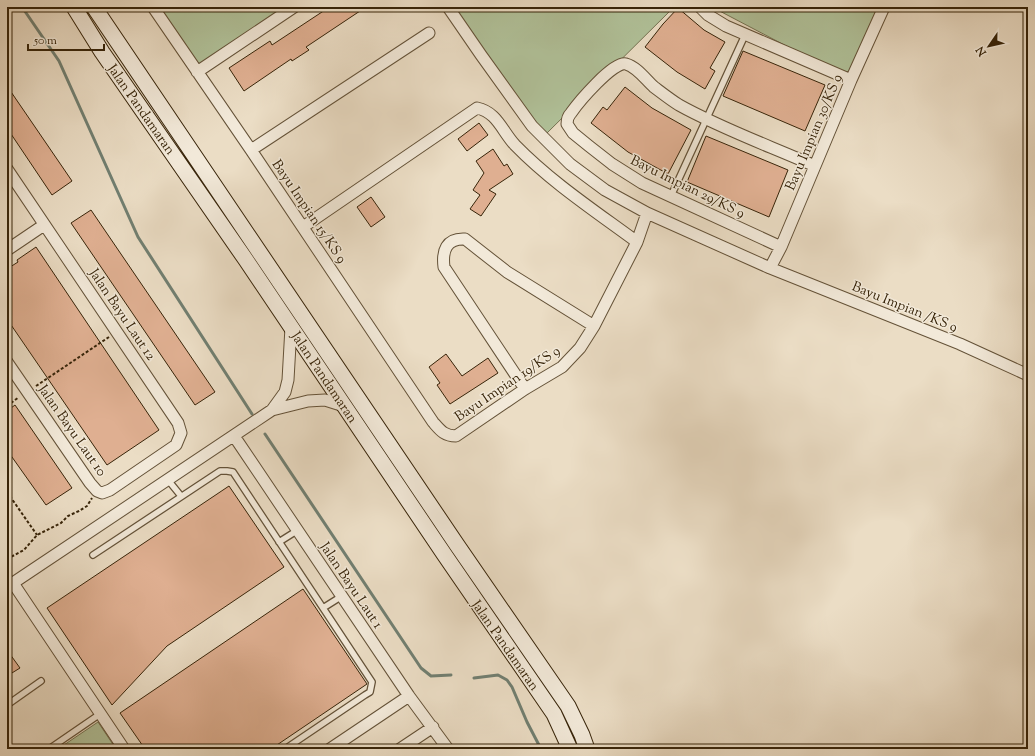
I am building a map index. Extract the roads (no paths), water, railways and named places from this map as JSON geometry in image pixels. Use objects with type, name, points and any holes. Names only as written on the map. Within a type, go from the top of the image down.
[{"type":"main road","name":"Jalan Pandamaran","points":[[74,7],[102,52],[554,714],[570,749]]},
{"type":"main road","name":"Jalan Pandamaran","points":[[94,7],[330,354],[457,545],[568,706],[587,749]]},
{"type":"street","name":"Bayu Impian 15/KS 9","points":[[153,7],[303,227],[433,422],[442,432]]},
{"type":"street","points":[[197,72],[294,7]]},
{"type":"street","name":"Bayu Impian /KS 9","points":[[448,7],[532,126],[570,164],[605,190],[647,213],[770,268],[960,344],[1028,375]]},
{"type":"street","points":[[700,7],[726,26],[851,80]]},
{"type":"street","name":"Bayu Impian 30/KS 9","points":[[770,268],[781,247],[851,80],[884,7]]},
{"type":"street","points":[[251,150],[429,32]]},
{"type":"street","name":"Bayu Impian 29/KS 9","points":[[706,119],[677,104],[634,69],[626,64],[620,64],[591,89],[570,113],[566,124],[573,133],[612,164],[642,183],[781,247]]},
{"type":"street","points":[[303,227],[477,108],[492,114],[515,144],[551,179],[637,242]]},
{"type":"street","points":[[706,119],[815,166]]},
{"type":"street","name":"Jalan Bayu Laut 12","points":[[7,169],[178,423],[181,434],[176,445],[143,468]]},
{"type":"street","name":"Bayu Impian 19/KS 9","points":[[442,432],[449,436],[456,436],[562,366],[580,348],[594,326],[637,242],[647,213]]},
{"type":"street","points":[[7,250],[44,224]]},
{"type":"street","points":[[525,389],[444,267],[442,255],[447,246],[457,238],[465,239],[507,272],[594,326]]},
{"type":"street","points":[[124,749],[10,585],[272,410],[285,392],[288,380],[291,327]]},
{"type":"street","name":"Jalan Bayu Laut 10","points":[[7,362],[90,484],[97,491],[102,493],[110,490],[143,468]]},
{"type":"street","points":[[272,410],[308,401],[325,400],[344,406]]},
{"type":"street","name":"Jalan Bayu Laut 1","points":[[234,436],[409,696],[448,749]]},
{"type":"street","points":[[330,749],[409,696]]},
{"type":"street","points":[[400,749],[433,727]]},
{"type":"lane","points":[[671,196],[745,35]]},
{"type":"lane","points":[[93,555],[220,471],[233,472],[372,682],[370,692],[286,749]]},
{"type":"lane","points":[[168,480],[182,496]]},
{"type":"lane","points":[[280,542],[298,530]]},
{"type":"lane","points":[[323,608],[342,596]]},
{"type":"lane","points":[[7,705],[41,681]]},
{"type":"lane","points":[[49,749],[100,714]]},
{"type":"waterway","points":[[22,7],[59,61],[138,237],[252,414]]},
{"type":"waterway","points":[[265,434],[421,668],[431,676],[451,675]]},
{"type":"waterway","points":[[474,678],[498,675],[507,680],[512,687],[527,722],[541,749]]}]
